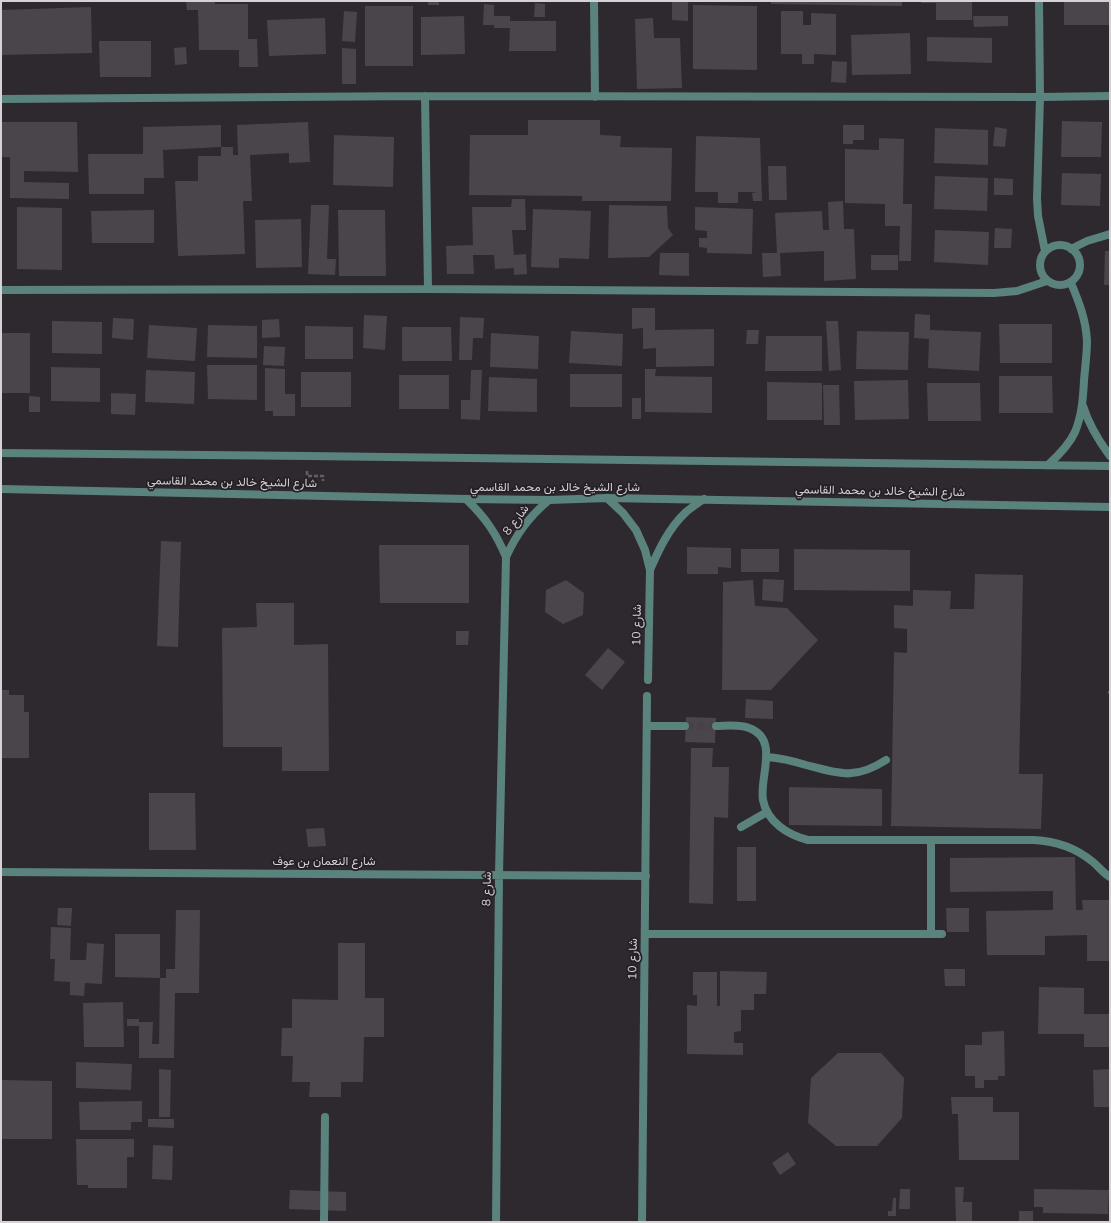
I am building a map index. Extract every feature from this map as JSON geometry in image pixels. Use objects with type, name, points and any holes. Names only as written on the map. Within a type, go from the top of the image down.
[{"type":"street","points":[[594,1],[595,97]]},
{"type":"street","points":[[1039,1],[1040,97],[1037,198],[1039,222],[1045,251]]},
{"type":"street","points":[[425,96],[428,289]]},
{"type":"street","points":[[1,99],[425,96],[1110,96]]},
{"type":"street","points":[[1071,249],[1087,241],[1110,234]]},
{"type":"street","points":[[1058,245],[1071,249],[1080,261],[1078,276],[1071,283],[1061,286],[1051,284],[1040,273],[1039,262],[1041,256],[1051,247],[1058,245]]},
{"type":"street","points":[[1,290],[428,289],[994,293],[1017,291],[1047,281]]},
{"type":"street","points":[[1048,465],[1067,444],[1074,432],[1080,419],[1082,405],[1087,343],[1082,312],[1071,283]]},
{"type":"street","points":[[1082,405],[1093,432],[1110,456]]},
{"type":"street","points":[[1,453],[1110,466]]},
{"type":"street","name":"شارع الشيخ خالد بن محمد القاسمي","points":[[1,489],[466,499],[704,499],[1110,507]]},
{"type":"street","name":"شارع 10","points":[[607,498],[623,513],[636,530],[645,550],[650,570],[648,680]]},
{"type":"street","name":"شارع 8","points":[[466,499],[486,519],[494,531],[506,557]]},
{"type":"street","name":"شارع 10","points":[[650,570],[658,549],[671,529],[686,513],[704,499]]},
{"type":"street","name":"شارع 8","points":[[496,1222],[499,874],[506,557],[513,541],[523,526],[535,512],[549,500]]},
{"type":"street","name":"شارع 10","points":[[642,1222],[646,934],[647,696]]},
{"type":"street","points":[[647,726],[685,726]]},
{"type":"street","points":[[716,726],[739,726],[748,728],[757,732],[763,740],[767,756],[762,788],[763,801],[775,822],[784,831],[796,837],[808,840],[1047,841],[1072,848],[1093,862],[1110,877]]},
{"type":"street","points":[[767,756],[845,774],[860,773],[874,768],[886,760]]},
{"type":"street","points":[[741,827],[768,812]]},
{"type":"street","points":[[931,840],[931,934]]},
{"type":"street","name":"شارع النعمان بن عوف","points":[[1,872],[646,876]]},
{"type":"street","points":[[646,934],[942,934]]},
{"type":"street","points":[[324,1222],[325,1117]]},
{"type":"path","points":[[308,456],[307,476],[323,476],[322,496]]},
{"type":"building","points":[[186,1],[215,1],[215,4],[248,4],[248,39],[257,39],[258,67],[239,67],[239,50],[199,50],[198,10],[187,10]]},
{"type":"building","points":[[428,1],[439,1],[439,5],[428,5]]},
{"type":"building","points":[[672,1],[688,2],[688,21],[672,20]]},
{"type":"building","points":[[771,1],[902,1],[902,6],[771,4]]},
{"type":"building","points":[[921,1],[972,1],[972,20],[936,20],[936,3],[921,3]]},
{"type":"building","points":[[1064,1],[1110,1],[1110,25],[1064,25]]},
{"type":"building","points":[[535,3],[545,4],[545,17],[534,17]]},
{"type":"building","points":[[484,4],[494,5],[494,16],[510,16],[510,21],[556,21],[556,51],[509,51],[510,28],[494,28],[494,25],[483,25]]},
{"type":"building","points":[[693,5],[757,6],[757,70],[693,69]]},
{"type":"building","points":[[365,6],[413,6],[413,66],[365,66]]},
{"type":"building","points":[[91,7],[92,53],[1,55],[1,10]]},
{"type":"building","points":[[344,11],[357,12],[355,42],[342,41]]},
{"type":"building","points":[[781,11],[803,11],[803,25],[811,25],[811,13],[836,14],[836,55],[814,54],[814,64],[802,64],[802,54],[781,54]]},
{"type":"building","points":[[464,16],[465,54],[421,55],[421,17]]},
{"type":"building","points":[[973,16],[1008,16],[1008,26],[974,27]]},
{"type":"building","points":[[325,18],[326,54],[269,56],[267,20]]},
{"type":"building","points":[[653,18],[654,38],[680,38],[682,88],[637,89],[635,19]]},
{"type":"building","points":[[910,33],[911,74],[852,75],[851,35]]},
{"type":"building","points":[[927,37],[992,38],[992,63],[927,61]]},
{"type":"building","points":[[99,41],[151,41],[151,77],[100,77]]},
{"type":"building","points":[[186,47],[187,64],[175,65],[174,48]]},
{"type":"building","points":[[342,48],[356,49],[356,84],[342,84]]},
{"type":"building","points":[[832,61],[847,62],[846,83],[831,82]]},
{"type":"building","points":[[528,120],[600,120],[600,135],[621,136],[620,147],[672,148],[671,201],[582,201],[582,196],[469,195],[470,135],[528,135]]},
{"type":"building","points":[[1062,121],[1102,122],[1101,157],[1061,157]]},
{"type":"building","points":[[1,122],[77,122],[78,172],[24,171],[24,182],[69,183],[69,199],[10,198],[10,157],[1,157]]},
{"type":"building","points":[[308,122],[310,162],[289,163],[289,153],[250,155],[252,201],[243,201],[245,254],[178,256],[175,181],[198,181],[198,156],[221,156],[221,147],[233,147],[233,155],[238,155],[237,125]]},
{"type":"building","points":[[221,125],[221,147],[163,150],[164,178],[144,178],[144,194],[89,194],[88,154],[143,154],[143,127]]},
{"type":"building","points":[[843,125],[864,125],[864,140],[853,140],[853,144],[843,144]]},
{"type":"building","points":[[995,127],[1007,129],[1005,147],[993,146]]},
{"type":"building","points":[[935,128],[988,130],[988,165],[934,163]]},
{"type":"building","points":[[334,135],[394,137],[393,187],[333,185]]},
{"type":"building","points":[[696,136],[760,138],[762,201],[753,201],[752,193],[757,192],[738,192],[738,203],[718,203],[718,192],[695,192]]},
{"type":"building","points":[[879,138],[904,139],[903,204],[912,204],[911,261],[899,261],[900,226],[885,226],[885,204],[845,203],[845,149],[879,150]]},
{"type":"building","points":[[768,166],[786,166],[787,200],[769,200]]},
{"type":"building","points":[[1062,173],[1101,174],[1100,206],[1061,205]]},
{"type":"building","points":[[935,176],[988,178],[987,211],[934,209]]},
{"type":"building","points":[[994,178],[1013,179],[1013,195],[994,195]]},
{"type":"building","points":[[512,199],[525,199],[526,230],[512,230],[514,255],[526,254],[527,274],[514,275],[514,268],[495,269],[494,255],[473,255],[474,274],[447,274],[446,246],[473,245],[472,207],[511,207]]},
{"type":"building","points":[[843,201],[844,229],[854,229],[856,279],[824,281],[824,251],[780,253],[781,276],[763,277],[762,253],[777,253],[775,213],[822,211],[823,230],[829,230],[828,202]]},
{"type":"building","points":[[311,205],[329,205],[327,259],[336,259],[335,275],[308,274]]},
{"type":"building","points":[[609,205],[667,206],[668,228],[673,235],[649,257],[608,258]]},
{"type":"building","points":[[17,207],[62,208],[62,270],[17,269]]},
{"type":"building","points":[[695,207],[753,209],[752,254],[707,253],[707,248],[699,247],[699,238],[707,238],[707,231],[695,230]]},
{"type":"building","points":[[533,209],[591,211],[589,259],[559,258],[559,268],[531,267]]},
{"type":"building","points":[[154,210],[154,243],[92,243],[91,211]]},
{"type":"building","points":[[338,210],[385,210],[386,276],[339,276]]},
{"type":"building","points":[[301,219],[302,267],[256,268],[255,220]]},
{"type":"building","points":[[995,228],[1012,229],[1011,248],[994,248]]},
{"type":"building","points":[[935,230],[989,232],[988,265],[934,262]]},
{"type":"building","points":[[1105,251],[1110,251],[1110,285],[1104,285]]},
{"type":"building","points":[[660,253],[689,253],[689,276],[659,275]]},
{"type":"building","points":[[871,255],[898,255],[898,270],[871,270]]},
{"type":"building","points":[[632,308],[655,308],[655,330],[714,329],[714,366],[656,367],[656,348],[643,349],[643,328],[632,329]]},
{"type":"building","points":[[915,314],[930,315],[930,330],[981,332],[979,371],[928,368],[929,339],[914,338]]},
{"type":"building","points":[[364,315],[387,316],[385,350],[363,348]]},
{"type":"building","points":[[460,317],[484,318],[483,338],[473,338],[472,360],[459,360]]},
{"type":"building","points":[[113,318],[134,319],[133,340],[112,338]]},
{"type":"building","points":[[279,319],[280,337],[262,338],[262,320]]},
{"type":"building","points":[[52,321],[102,322],[102,354],[52,353]]},
{"type":"building","points":[[826,321],[838,321],[841,370],[829,371]]},
{"type":"building","points":[[999,324],[1052,324],[1052,363],[1000,363]]},
{"type":"building","points":[[149,325],[197,328],[195,361],[147,358]]},
{"type":"building","points":[[208,325],[257,326],[257,358],[207,357]]},
{"type":"building","points":[[305,326],[353,327],[353,359],[305,359]]},
{"type":"building","points":[[402,327],[451,327],[452,361],[402,361]]},
{"type":"building","points":[[747,330],[759,330],[758,344],[746,344]]},
{"type":"building","points":[[571,331],[623,334],[622,366],[569,363]]},
{"type":"building","points":[[857,331],[909,332],[908,370],[856,369]]},
{"type":"building","points":[[1,333],[30,333],[30,393],[1,393]]},
{"type":"building","points":[[491,333],[539,336],[538,369],[490,367]]},
{"type":"building","points":[[766,336],[822,336],[822,371],[765,371]]},
{"type":"building","points":[[264,346],[285,347],[284,366],[263,365]]},
{"type":"building","points":[[207,365],[257,365],[257,400],[208,399]]},
{"type":"building","points":[[51,367],[100,368],[100,402],[51,401]]},
{"type":"building","points":[[265,368],[285,369],[285,394],[295,394],[295,416],[273,416],[273,411],[265,411]]},
{"type":"building","points":[[645,369],[656,369],[655,376],[712,377],[712,413],[645,412]]},
{"type":"building","points":[[146,370],[195,372],[194,404],[145,402]]},
{"type":"building","points":[[471,370],[482,370],[480,420],[461,419],[461,400],[470,400]]},
{"type":"building","points":[[301,372],[351,372],[351,407],[301,407]]},
{"type":"building","points":[[570,374],[622,374],[622,407],[570,407]]},
{"type":"building","points":[[399,375],[449,375],[449,409],[399,409]]},
{"type":"building","points":[[999,376],[1052,376],[1053,413],[999,413]]},
{"type":"building","points":[[489,377],[537,379],[537,412],[488,411]]},
{"type":"building","points":[[908,380],[909,419],[855,420],[854,381]]},
{"type":"building","points":[[767,382],[822,383],[822,420],[767,420]]},
{"type":"building","points":[[927,383],[980,383],[981,421],[928,421]]},
{"type":"building","points":[[823,385],[839,385],[840,425],[824,425]]},
{"type":"building","points":[[111,393],[136,394],[135,415],[111,414]]},
{"type":"building","points":[[29,396],[40,397],[40,412],[29,412]]},
{"type":"building","points":[[632,398],[641,398],[641,419],[632,419]]},
{"type":"building","points":[[161,541],[181,542],[178,647],[157,646]]},
{"type":"building","points":[[379,545],[469,545],[469,603],[380,603]]},
{"type":"building","points":[[687,547],[731,548],[731,568],[718,567],[718,574],[687,574]]},
{"type":"building","points":[[741,549],[779,549],[779,572],[741,572]]},
{"type":"building","points":[[794,549],[910,550],[910,591],[794,590]]},
{"type":"building","points":[[975,574],[1023,575],[1019,774],[1043,774],[1041,829],[891,826],[894,652],[907,653],[907,629],[894,628],[894,605],[913,606],[913,590],[951,591],[950,609],[974,609]]},
{"type":"building","points":[[763,579],[784,580],[783,602],[762,600]]},
{"type":"building","points":[[566,580],[584,593],[583,615],[563,624],[545,612],[546,590]]},
{"type":"building","points":[[753,580],[755,606],[787,608],[818,640],[771,690],[722,690],[723,582]]},
{"type":"building","points":[[256,603],[294,603],[294,645],[328,644],[329,771],[282,771],[282,747],[223,747],[222,628],[257,627]]},
{"type":"building","points":[[456,631],[469,631],[468,645],[456,645]]},
{"type":"building","points":[[608,648],[625,662],[602,690],[585,675]]},
{"type":"building","points":[[1,690],[9,690],[9,695],[24,695],[24,712],[29,712],[29,758],[1,758]]},
{"type":"building","points":[[746,699],[773,701],[773,719],[745,718]]},
{"type":"building","points":[[686,717],[716,718],[715,743],[685,742]]},
{"type":"building","points":[[691,748],[713,748],[712,767],[729,767],[728,818],[714,817],[713,904],[689,903]]},
{"type":"building","points":[[789,787],[882,789],[882,826],[789,825]]},
{"type":"building","points":[[149,793],[195,793],[196,850],[149,850]]},
{"type":"building","points":[[324,828],[326,846],[308,847],[306,829]]},
{"type":"building","points":[[737,847],[756,847],[756,901],[737,901]]},
{"type":"building","points":[[1075,857],[1076,910],[1083,910],[1082,900],[1110,900],[1110,961],[1087,961],[1087,935],[1045,936],[1045,955],[987,955],[986,911],[1053,910],[1053,891],[950,892],[950,858]]},
{"type":"building","points":[[58,908],[72,908],[71,926],[57,925]]},
{"type":"building","points":[[946,908],[969,908],[969,932],[947,932]]},
{"type":"building","points":[[176,910],[200,910],[199,993],[175,993],[174,1058],[139,1058],[139,1026],[127,1026],[127,1019],[139,1019],[139,1022],[153,1022],[152,1044],[159,1044],[160,978],[166,978],[166,969],[175,969]]},
{"type":"building","points":[[51,927],[71,928],[70,960],[86,960],[87,943],[104,944],[102,984],[85,983],[84,996],[70,995],[70,982],[54,981],[55,959],[50,959]]},
{"type":"building","points":[[115,934],[160,934],[160,978],[115,977]]},
{"type":"building","points":[[338,943],[365,943],[365,998],[384,998],[384,1037],[364,1037],[363,1082],[341,1082],[341,1097],[309,1097],[310,1082],[292,1082],[293,1056],[281,1056],[282,1028],[292,1028],[292,999],[338,1000]]},
{"type":"building","points":[[944,969],[965,969],[965,986],[945,986]]},
{"type":"building","points":[[720,971],[767,972],[766,994],[754,994],[754,1010],[741,1010],[741,1031],[734,1032],[734,1043],[743,1043],[743,1055],[687,1054],[687,1005],[697,1006],[697,995],[693,995],[693,972],[717,972],[717,1006],[720,1006]]},
{"type":"building","points":[[1039,987],[1084,988],[1084,1014],[1110,1014],[1110,1047],[1084,1047],[1084,1034],[1038,1034]]},
{"type":"building","points":[[123,1002],[124,1047],[84,1047],[83,1003]]},
{"type":"building","points":[[1004,1031],[1005,1076],[998,1076],[998,1080],[984,1080],[984,1088],[975,1088],[975,1076],[965,1076],[965,1045],[982,1045],[982,1032]]},
{"type":"building","points":[[838,1053],[881,1053],[904,1078],[902,1118],[877,1146],[836,1146],[808,1123],[811,1078]]},
{"type":"building","points":[[76,1062],[132,1064],[131,1090],[76,1088]]},
{"type":"building","points":[[159,1069],[171,1070],[170,1117],[159,1117]]},
{"type":"building","points":[[1110,1069],[1110,1107],[1094,1107],[1093,1070]]},
{"type":"building","points":[[1,1080],[52,1081],[52,1139],[1,1139]]},
{"type":"building","points":[[951,1097],[993,1097],[993,1112],[1019,1112],[1019,1160],[959,1160],[958,1114],[952,1114]]},
{"type":"building","points":[[142,1101],[142,1122],[131,1122],[131,1130],[80,1130],[79,1102]]},
{"type":"building","points":[[148,1119],[174,1119],[174,1128],[148,1127]]},
{"type":"building","points":[[76,1139],[134,1139],[134,1157],[127,1157],[127,1188],[88,1188],[88,1185],[77,1185]]},
{"type":"building","points":[[153,1145],[173,1146],[172,1180],[152,1179]]},
{"type":"building","points":[[788,1152],[796,1164],[780,1175],[772,1163]]},
{"type":"building","points":[[955,1187],[964,1187],[963,1202],[972,1202],[972,1222],[956,1222]]},
{"type":"building","points":[[900,1189],[910,1189],[910,1209],[899,1209]]},
{"type":"building","points":[[1034,1189],[1109,1190],[1108,1214],[1043,1213],[1043,1207],[1034,1207]]},
{"type":"building","points":[[290,1190],[346,1192],[346,1211],[289,1209]]},
{"type":"building","points":[[893,1198],[896,1198],[896,1216],[888,1216],[888,1211],[892,1211]]},
{"type":"building","points":[[1019,1211],[1033,1211],[1033,1222],[1019,1222]]},
{"type":"tunnel","points":[[685,726],[716,726]]}]
